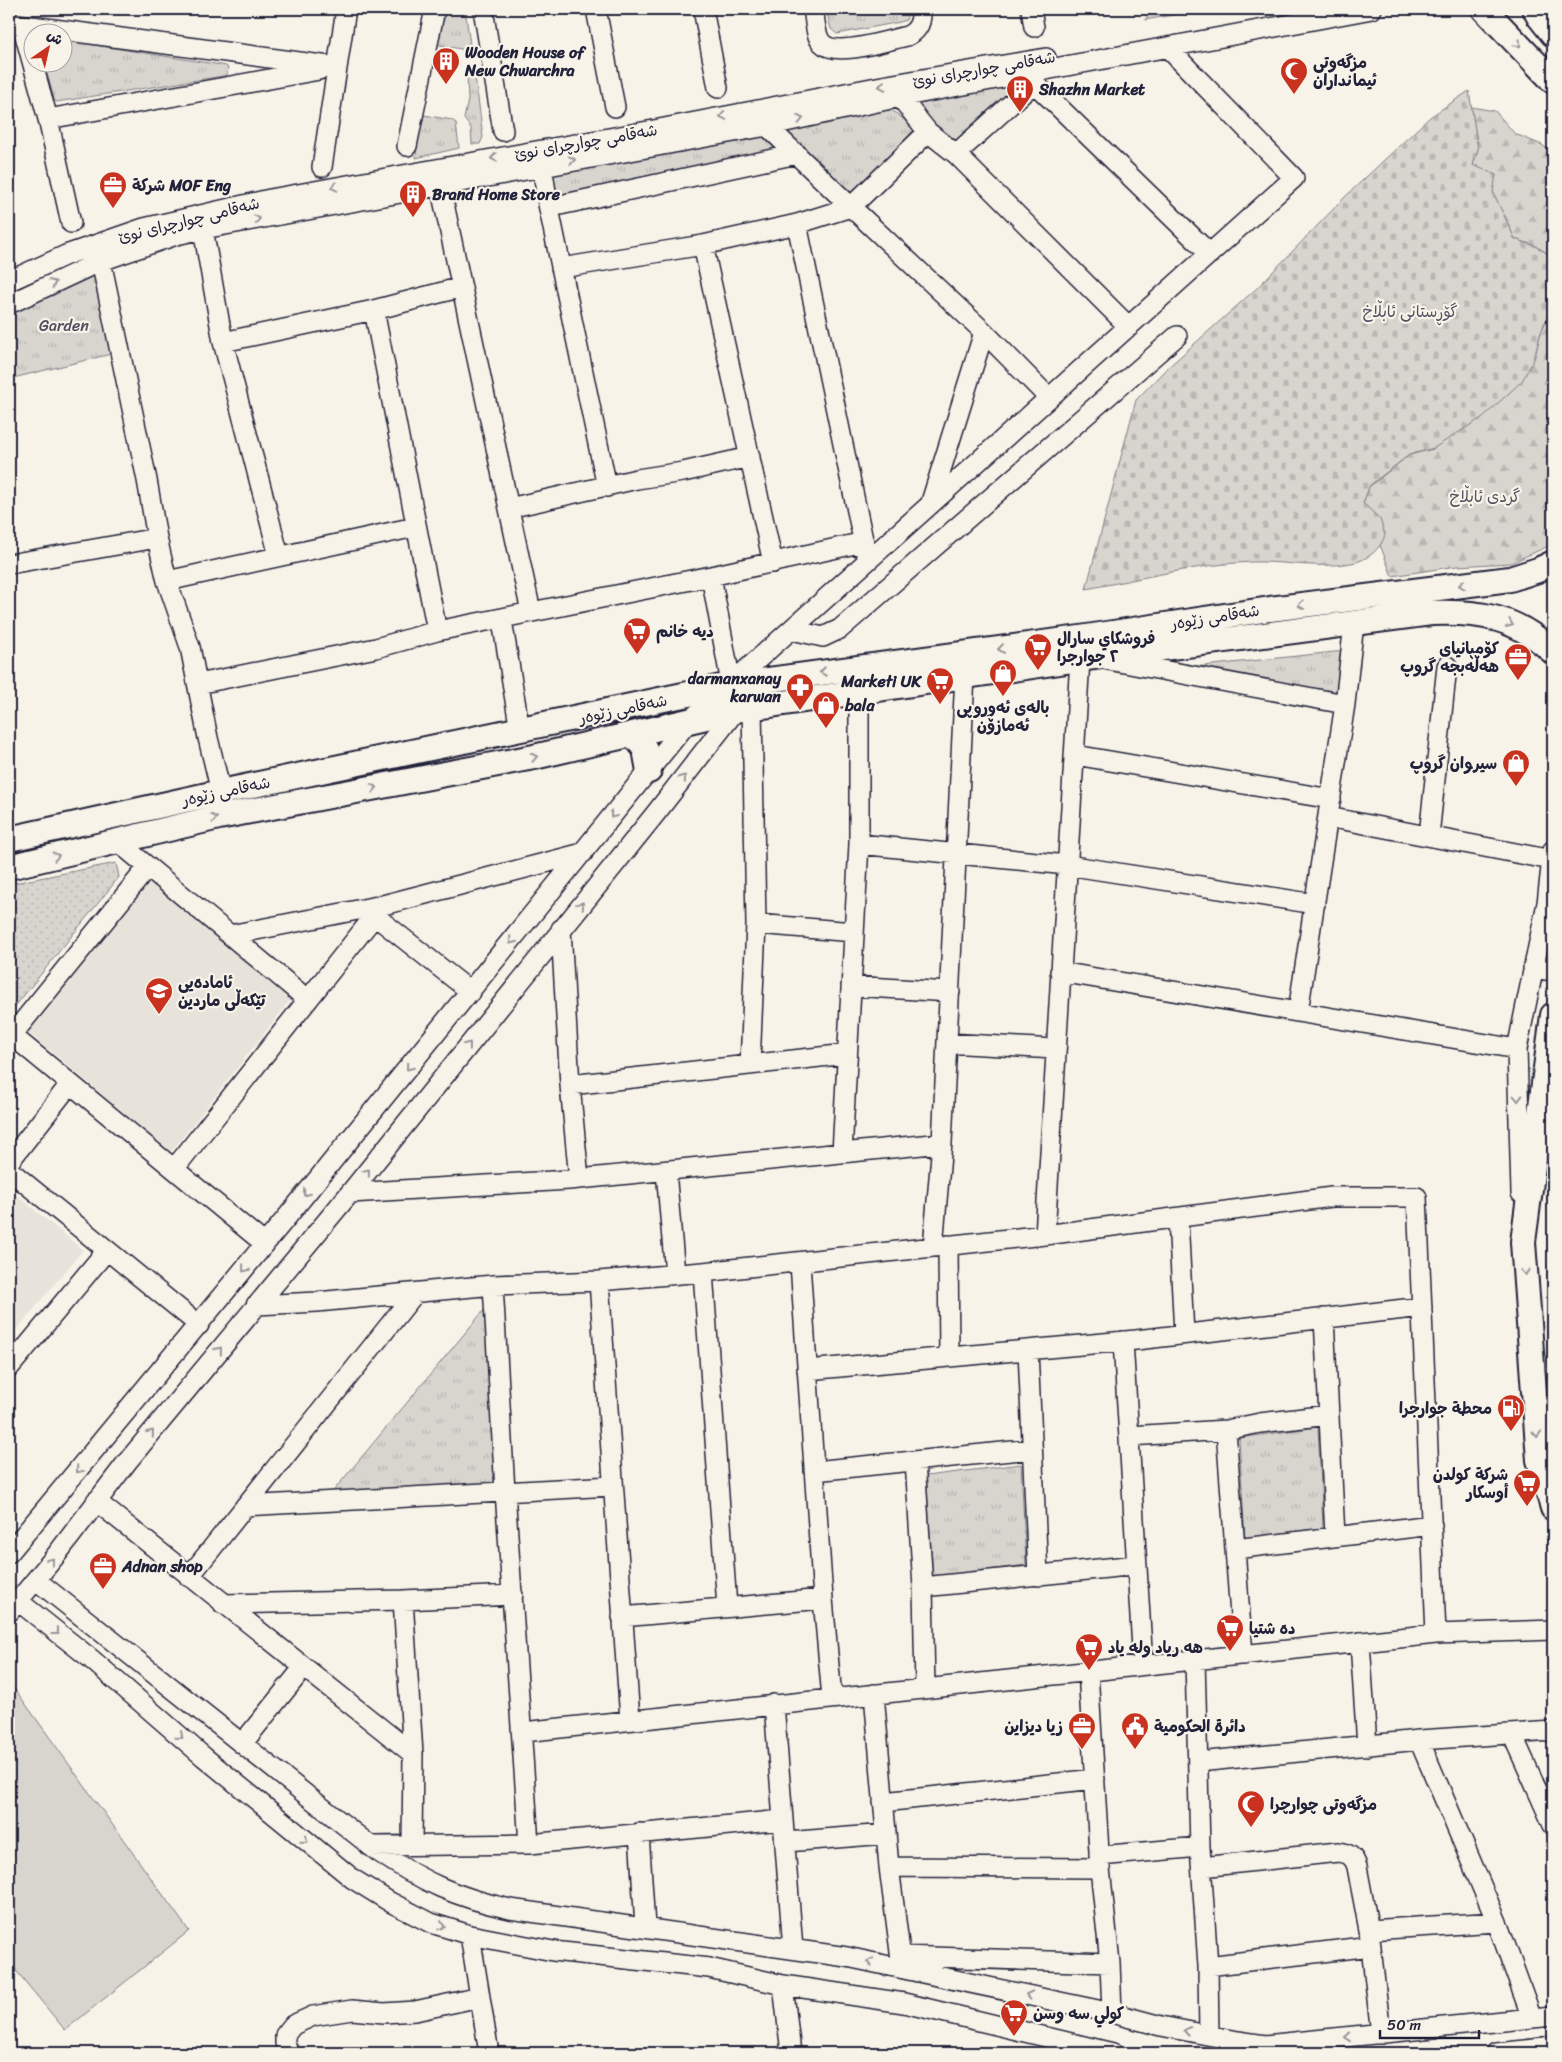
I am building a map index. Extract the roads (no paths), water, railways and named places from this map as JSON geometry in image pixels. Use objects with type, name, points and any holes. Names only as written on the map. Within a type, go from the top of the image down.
[{"type":"main road","points":[[1484,9],[1553,82]]},
{"type":"main road","points":[[1535,9],[1553,34]]},
{"type":"main road","name":"شەقامی زێوەر","points":[[9,839],[221,792],[731,686],[1072,639],[1270,609],[1510,578],[1538,570],[1553,563]]},
{"type":"main road","points":[[1255,638],[1270,609]]},
{"type":"main road","name":"شەقامی زێوەر","points":[[9,867],[219,817],[534,758],[744,709],[859,690],[1088,658],[1255,638],[1431,613],[1463,612],[1488,616],[1508,622],[1528,633],[1553,652]]},
{"type":"main road","points":[[634,735],[645,749],[649,771]]},
{"type":"main road","points":[[1553,1015],[1523,1242],[1539,1460],[1553,1508]]},
{"type":"street","points":[[322,167],[346,9]]},
{"type":"street","points":[[407,146],[435,9]]},
{"type":"street","points":[[483,9],[503,131]]},
{"type":"street","points":[[596,9],[615,107]]},
{"type":"street","points":[[703,9],[718,88]]},
{"type":"street","points":[[813,9],[820,41],[824,45],[839,50],[906,36],[914,32],[921,20],[921,9]]},
{"type":"street","points":[[1170,42],[1314,9]]},
{"type":"street","points":[[1170,42],[1372,9]]},
{"type":"street","points":[[71,223],[48,119],[15,24],[337,67]]},
{"type":"street","points":[[9,1553],[471,992],[688,722],[731,686],[1294,178],[1170,42]]},
{"type":"street","name":"شەقامی چوارچرای نوێ","points":[[9,304],[101,261],[176,235],[767,126],[900,97],[1031,78],[1170,42]]},
{"type":"street","name":"شەقامی چوارچرای نوێ","points":[[9,281],[72,253],[144,228],[270,199],[660,129],[882,86],[1100,49],[1170,42]]},
{"type":"street","points":[[48,119],[337,67]]},
{"type":"street","points":[[956,154],[1031,78],[1210,254]]},
{"type":"street","points":[[900,97],[928,132],[956,154],[1129,327]]},
{"type":"street","points":[[767,126],[984,332],[1049,398]]},
{"type":"street","points":[[561,268],[703,244],[798,224],[851,207],[928,132]]},
{"type":"street","points":[[548,204],[560,205],[798,154]]},
{"type":"street","points":[[542,166],[548,204],[607,487]]},
{"type":"street","points":[[440,185],[531,612]]},
{"type":"street","points":[[798,224],[868,562]]},
{"type":"street","points":[[203,229],[223,342],[279,556]]},
{"type":"street","points":[[703,244],[773,563]]},
{"type":"street","points":[[101,261],[147,480],[157,538],[167,581],[190,648],[221,792]]},
{"type":"street","points":[[223,342],[374,310],[462,287]]},
{"type":"street","points":[[374,310],[394,406],[415,527],[437,631]]},
{"type":"street","points":[[930,506],[984,332]]},
{"type":"street","points":[[792,630],[823,637],[840,629],[1177,336]]},
{"type":"street","points":[[509,508],[637,479],[683,472],[750,457]]},
{"type":"street","points":[[167,581],[415,527]]},
{"type":"street","points":[[9,564],[157,538]]},
{"type":"street","points":[[198,684],[376,648],[437,631],[502,620],[531,612],[773,563],[864,542]]},
{"type":"street","points":[[711,576],[731,686],[744,709],[756,924],[750,1065]]},
{"type":"street","points":[[502,620],[520,731]]},
{"type":"street","points":[[1298,1012],[1330,808],[1354,624]]},
{"type":"street","points":[[1044,1235],[1075,756],[1088,658],[1345,704]]},
{"type":"street","points":[[1429,836],[1447,666]]},
{"type":"street","points":[[949,1357],[941,1246],[942,1143],[965,676]]},
{"type":"street","points":[[842,1153],[859,844],[859,690]]},
{"type":"street","points":[[744,709],[560,929],[350,1193],[127,1462],[57,1554],[13,1607],[90,1658],[204,1757],[353,1879],[390,1902],[431,1923],[470,1935],[553,1951],[709,1968],[783,1985],[904,2004],[1058,2046],[1113,2053]]},
{"type":"street","points":[[1075,756],[1330,808],[1429,836],[1553,855],[1547,902],[1517,1049],[1523,1242]]},
{"type":"street","points":[[631,793],[656,813]]},
{"type":"street","points":[[117,841],[308,1000]]},
{"type":"street","points":[[859,844],[957,852],[1067,865],[1315,904]]},
{"type":"street","points":[[230,936],[379,911],[583,853]]},
{"type":"street","points":[[148,867],[10,1034],[265,1244]]},
{"type":"street","points":[[379,911],[471,992]]},
{"type":"street","points":[[174,1169],[379,911]]},
{"type":"street","points":[[756,924],[854,932]]},
{"type":"street","points":[[560,929],[570,1086],[580,1179]]},
{"type":"street","points":[[1533,968],[1553,971]]},
{"type":"street","points":[[1060,972],[1517,1049]]},
{"type":"street","points":[[851,986],[950,992]]},
{"type":"street","points":[[947,1043],[1055,1049]]},
{"type":"street","points":[[570,1086],[847,1054]]},
{"type":"street","points":[[9,1162],[70,1084]]},
{"type":"street","points":[[350,1193],[580,1179],[942,1143]]},
{"type":"street","points":[[9,1170],[198,1325]]},
{"type":"street","points":[[666,1171],[675,1274]]},
{"type":"street","points":[[256,1305],[317,1302],[493,1285],[599,1281],[703,1272],[1044,1235],[1332,1197],[1417,1197],[1436,1634]]},
{"type":"street","points":[[1178,1218],[1184,1334]]},
{"type":"street","points":[[9,1368],[107,1250]]},
{"type":"street","points":[[800,1262],[823,1599],[832,1698]]},
{"type":"street","points":[[703,1272],[727,1607]]},
{"type":"street","points":[[599,1281],[630,1720]]},
{"type":"street","points":[[493,1285],[529,1844]]},
{"type":"street","points":[[189,1576],[415,1293]]},
{"type":"street","points":[[807,1370],[1123,1341],[1422,1307]]},
{"type":"street","points":[[1324,1318],[1335,1536]]},
{"type":"street","points":[[1123,1341],[1143,1665]]},
{"type":"street","points":[[1028,1350],[1038,1576]]},
{"type":"street","points":[[1129,1436],[1226,1430],[1260,1423],[1328,1415]]},
{"type":"street","points":[[1226,1430],[1243,1655]]},
{"type":"street","points":[[102,1442],[127,1462]]},
{"type":"street","points":[[814,1471],[1032,1449]]},
{"type":"street","points":[[915,1461],[923,1587],[925,1689]]},
{"type":"street","points":[[245,1506],[612,1486]]},
{"type":"street","points":[[96,1501],[413,1754]]},
{"type":"street","points":[[1235,1549],[1432,1525]]},
{"type":"street","points":[[923,1587],[1137,1566]]},
{"type":"street","points":[[36,1580],[370,1846],[413,1876],[474,1901],[510,1909],[793,1949],[902,1962],[1110,1963]]},
{"type":"street","points":[[223,1604],[403,1600],[513,1595]]},
{"type":"street","points":[[622,1616],[823,1599]]},
{"type":"street","points":[[403,1600],[413,1754],[412,1844]]},
{"type":"street","points":[[523,1732],[1436,1634],[1553,1630]]},
{"type":"street","points":[[1360,1642],[1367,1746]]},
{"type":"street","points":[[1194,1660],[1200,1847],[1208,1966],[1210,2035]]},
{"type":"street","points":[[242,1744],[304,1667]]},
{"type":"street","points":[[1088,1671],[1100,1862],[1110,1963],[1112,2013]]},
{"type":"street","points":[[874,1694],[889,1867],[902,1962]]},
{"type":"street","points":[[774,1704],[793,1949]]},
{"type":"street","points":[[1198,1762],[1419,1740],[1553,1732]]},
{"type":"street","points":[[1512,1734],[1553,1825]]},
{"type":"street","points":[[1419,1740],[1497,1922],[1532,2018]]},
{"type":"street","points":[[883,1802],[1095,1779]]},
{"type":"street","points":[[370,1846],[529,1844],[784,1820]]},
{"type":"street","points":[[639,1833],[645,1927]]},
{"type":"street","points":[[786,1842],[886,1834]]},
{"type":"street","points":[[889,1867],[1100,1862],[1200,1847]]},
{"type":"street","points":[[1202,1867],[1345,1852],[1356,1860],[1370,1938],[1381,2034]]},
{"type":"street","points":[[1208,1966],[1370,1938],[1497,1922]]},
{"type":"street","points":[[470,1935],[489,2053]]},
{"type":"street","points":[[709,1936],[709,1968]]},
{"type":"street","points":[[902,1962],[1161,2026],[1238,2042],[1265,2045],[1553,2016]]},
{"type":"street","points":[[783,1985],[791,2053]]},
{"type":"street","points":[[289,2053],[285,2043],[285,2035],[293,2025],[313,2016],[352,2010],[384,2013],[415,2011],[480,1997]]},
{"type":"street","points":[[1496,2053],[1553,2047]]},
{"type":"place","name":"Wooden House of New Chwarchra","points":[[446,85]]},
{"type":"place","name":"مزگەوتی ئیمانداران","points":[[1294,95]]},
{"type":"place","name":"Shazhn Market","points":[[1020,113]]},
{"type":"place","name":"شركة MOF Eng","points":[[113,209]]},
{"type":"place","name":"Brand Home Store","points":[[413,218]]},
{"type":"place","name":"دیە خانم","points":[[637,655]]},
{"type":"place","name":"فروشكاي سارال ٢ جوارجرا","points":[[1038,671]]},
{"type":"place","name":"کۆمپانیای ھەڵەبجە گروپ","points":[[1518,681]]},
{"type":"place","name":"بالەی ئەوروپی ئەمازۆن","points":[[1003,697]]},
{"type":"place","name":"Marketi UK","points":[[940,705]]},
{"type":"place","name":"darmanxanay karwan","points":[[800,711]]},
{"type":"place","name":"bala","points":[[826,729]]},
{"type":"place","name":"سیروان گروپ","points":[[1516,787]]},
{"type":"place","name":"ئامادەیی تێکەڵی ماردین","points":[[159,1015]]},
{"type":"place","name":"محطة جوارجرا","points":[[1511,1432]]},
{"type":"place","name":"شرکة کولدن أوسکار","points":[[1527,1507]]},
{"type":"place","name":"Adnan shop","points":[[103,1590]]},
{"type":"place","name":"ده شتيا","points":[[1230,1652]]},
{"type":"place","name":"هه رياد وله ياد","points":[[1089,1671]]},
{"type":"place","name":"زیا دیزاین","points":[[1082,1750]]},
{"type":"place","name":"دائرة الحكومية","points":[[1135,1750]]},
{"type":"place","name":"مزگەوتی چوارچرا","points":[[1251,1828]]},
{"type":"place","name":"كولي سه وسن","points":[[1014,2037]]},
{"type":"park label","name":"گۆڕستانی ئابڵاخ","points":[[1410,311]]},
{"type":"park label","name":"Garden","points":[[64,325]]},
{"type":"park label","name":"گردی ئابڵاخ","points":[[1485,496]]}]
